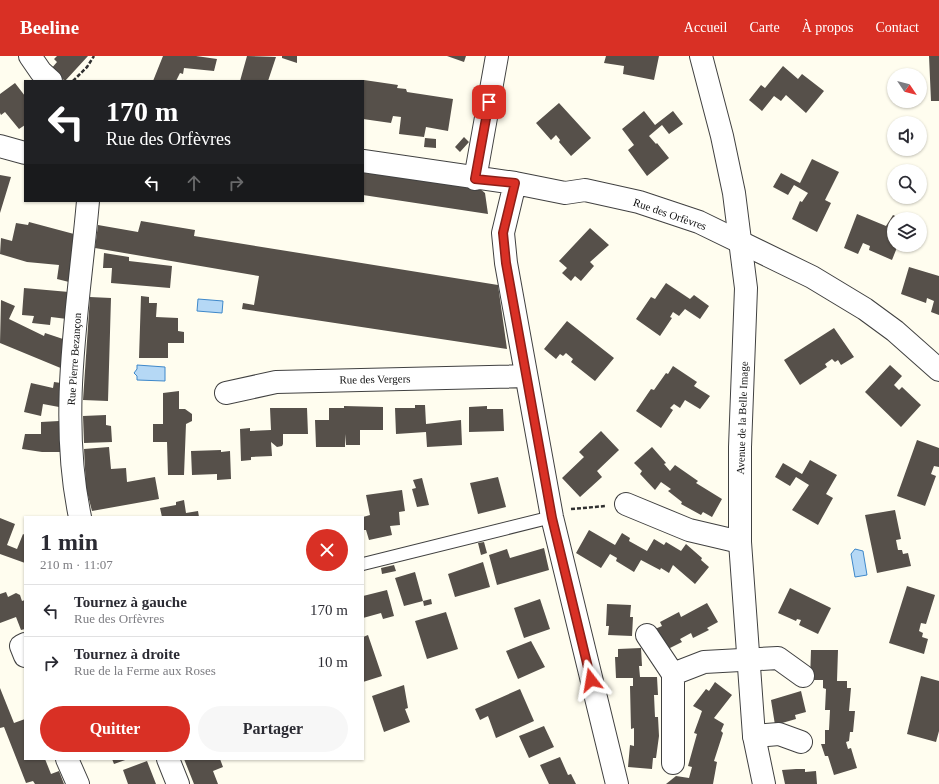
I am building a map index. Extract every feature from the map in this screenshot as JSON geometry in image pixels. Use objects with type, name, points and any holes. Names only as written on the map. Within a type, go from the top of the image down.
[{"type":"street","points":[[30,56],[41,72],[50,80]]},
{"type":"street","points":[[475,179],[497,56]]},
{"type":"street","name":"Avenue de la Belle Image","points":[[701,56],[724,143],[734,193],[746,288],[740,448],[740,542],[754,736],[764,784]]},
{"type":"street","points":[[0,146],[24,153]]},
{"type":"street","name":"Rue des Orfèvres","points":[[364,161],[475,179],[515,183],[565,193],[585,190],[639,202],[699,222],[812,277],[895,330],[938,365]]},
{"type":"street","points":[[515,183],[503,233],[506,263],[551,514],[617,784]]},
{"type":"street","name":"Rue Pierre Bezançon","points":[[80,516],[75,497],[71,440],[70,384],[88,202]]},
{"type":"street","name":"Rue des Vergers","points":[[226,393],[276,382],[526,376]]},
{"type":"street","points":[[626,504],[689,530],[740,542]]},
{"type":"street","points":[[647,635],[673,674],[673,763]]},
{"type":"street","points":[[24,644],[21,646],[24,654]]},
{"type":"street","points":[[673,674],[704,662],[778,658],[803,676]]},
{"type":"street","points":[[754,736],[779,734],[801,742]]},
{"type":"street","points":[[67,760],[78,784]]},
{"type":"street","points":[[168,760],[178,784]]},
{"type":"lane","points":[[364,564],[551,514]]},
{"type":"path","points":[[74,80],[87,67],[94,56]]},
{"type":"path","points":[[551,514],[626,504]]},
{"type":"water","points":[[198,299],[223,301],[222,313],[197,311]]},
{"type":"water","points":[[137,365],[165,367],[165,381],[137,380],[137,376],[134,373],[137,369]]},
{"type":"water","points":[[855,549],[863,551],[867,575],[855,577],[851,554]]},
{"type":"building","points":[[57,56],[88,56],[66,80],[64,80],[51,69],[57,62],[54,59]]},
{"type":"building","points":[[163,56],[196,56],[217,59],[214,71],[184,68],[183,74],[180,73],[176,80],[153,80]]},
{"type":"building","points":[[247,56],[276,57],[268,80],[240,80]]},
{"type":"building","points":[[282,56],[297,56],[297,63],[282,58]]},
{"type":"building","points":[[447,56],[466,56],[464,62]]},
{"type":"building","points":[[606,56],[659,56],[654,80],[623,74],[624,66],[604,63]]},
{"type":"building","points":[[929,56],[939,56],[939,101],[931,101]]},
{"type":"building","points":[[783,66],[798,79],[802,74],[824,91],[806,113],[786,95],[781,101],[774,96],[762,111],[749,100],[761,85],[765,88]]},
{"type":"building","points":[[364,80],[398,85],[397,88],[406,89],[407,92],[453,99],[448,131],[426,127],[424,137],[399,134],[401,117],[393,116],[391,123],[364,119]]},
{"type":"building","points":[[15,83],[24,95],[24,126],[19,129],[5,112],[1,115],[0,94]]},
{"type":"building","points":[[559,103],[591,138],[571,156],[559,142],[560,140],[556,135],[551,140],[536,123]]},
{"type":"building","points":[[644,111],[655,125],[673,111],[683,124],[669,134],[662,125],[649,136],[656,144],[657,143],[669,158],[647,176],[628,150],[634,145],[622,129]]},
{"type":"building","points":[[464,137],[469,142],[460,152],[455,147]]},
{"type":"building","points":[[425,138],[436,139],[436,148],[424,147]]},
{"type":"building","points":[[812,159],[839,172],[825,200],[831,203],[817,232],[792,219],[800,201],[802,202],[808,193],[794,185],[788,195],[773,187],[781,173],[800,183]]},
{"type":"building","points":[[364,170],[479,188],[485,193],[488,214],[364,195]]},
{"type":"building","points":[[0,175],[11,177],[0,213]]},
{"type":"building","points":[[857,214],[886,226],[887,224],[887,252],[895,252],[892,260],[869,250],[870,246],[863,243],[858,254],[844,248]]},
{"type":"building","points":[[141,221],[195,230],[194,236],[498,285],[507,349],[242,309],[243,303],[254,305],[259,276],[95,248],[98,225],[138,232]]},
{"type":"building","points":[[29,222],[74,234],[71,256],[76,257],[73,283],[57,279],[59,265],[27,262],[0,254],[1,238],[12,241],[16,223],[28,225]]},
{"type":"building","points":[[590,228],[609,245],[590,262],[594,266],[581,281],[575,276],[571,281],[562,273],[567,268],[559,261]]},
{"type":"building","points":[[104,253],[129,257],[129,261],[172,266],[170,288],[111,283],[112,268],[103,268]]},
{"type":"building","points":[[909,267],[939,276],[939,315],[931,312],[934,301],[927,298],[926,303],[901,294]]},
{"type":"building","points":[[666,283],[690,299],[694,295],[709,306],[700,319],[685,309],[679,316],[673,312],[670,317],[672,318],[660,336],[636,319],[651,297],[655,299]]},
{"type":"building","points":[[24,288],[69,292],[67,319],[51,317],[50,325],[32,323],[34,316],[22,315]]},
{"type":"building","points":[[141,296],[149,297],[149,303],[157,303],[156,317],[178,318],[178,331],[184,332],[184,343],[168,343],[168,358],[139,358]]},
{"type":"building","points":[[90,297],[111,298],[108,401],[83,400]]},
{"type":"building","points":[[1,300],[15,306],[9,319],[44,336],[45,333],[66,340],[63,369],[0,343]]},
{"type":"building","points":[[567,321],[614,358],[595,381],[571,362],[573,359],[566,353],[563,356],[560,354],[556,359],[544,349]]},
{"type":"building","points":[[834,328],[854,357],[841,365],[838,360],[835,362],[832,359],[825,364],[827,367],[800,385],[784,360]]},
{"type":"building","points":[[890,365],[902,376],[894,385],[899,390],[902,387],[921,405],[901,427],[865,392]]},
{"type":"building","points":[[673,366],[697,382],[694,386],[710,396],[700,409],[685,400],[680,408],[674,404],[670,408],[673,410],[661,428],[636,411],[651,389],[654,390]]},
{"type":"building","points":[[54,382],[61,383],[59,407],[43,404],[41,416],[24,412],[31,383],[53,388]]},
{"type":"building","points":[[179,391],[179,409],[185,409],[192,414],[192,421],[186,424],[184,475],[168,475],[167,442],[153,442],[153,424],[163,424],[163,393]]},
{"type":"building","points":[[415,405],[425,405],[426,424],[461,420],[462,445],[427,447],[426,432],[396,434],[395,408],[415,408]]},
{"type":"building","points":[[344,406],[383,407],[383,430],[360,430],[360,445],[346,445],[345,434],[345,447],[316,447],[315,420],[329,420],[329,408],[344,408]]},
{"type":"building","points":[[487,406],[487,409],[503,409],[504,431],[469,432],[469,407]]},
{"type":"building","points":[[270,408],[307,408],[308,434],[283,434],[282,446],[277,447],[271,442],[272,456],[251,457],[251,460],[241,461],[240,429],[250,428],[250,431],[271,430]]},
{"type":"building","points":[[106,415],[106,425],[111,426],[112,442],[84,443],[83,416]]},
{"type":"building","points":[[59,421],[62,452],[42,452],[22,449],[25,434],[41,434],[41,422]]},
{"type":"building","points":[[601,431],[619,450],[597,471],[602,477],[580,497],[562,478],[584,457],[579,452]]},
{"type":"building","points":[[917,440],[939,448],[939,467],[934,466],[931,474],[936,476],[925,506],[897,496]]},
{"type":"building","points":[[109,447],[111,469],[126,468],[127,482],[155,477],[159,499],[92,511],[86,488],[84,449]]},
{"type":"building","points":[[652,447],[666,463],[664,464],[670,471],[675,465],[698,481],[696,483],[722,499],[712,517],[703,512],[701,515],[681,504],[682,502],[668,491],[671,489],[661,482],[655,490],[640,474],[642,471],[634,463]]},
{"type":"building","points":[[221,450],[221,452],[230,451],[231,479],[217,480],[217,474],[192,475],[191,451]]},
{"type":"building","points":[[810,460],[837,475],[826,494],[833,498],[818,525],[792,510],[809,485],[796,477],[790,486],[775,477],[783,463],[802,474]]},
{"type":"building","points":[[498,477],[506,507],[478,514],[470,483]]},
{"type":"building","points":[[422,478],[429,505],[417,507],[412,489],[416,488],[413,480]]},
{"type":"building","points":[[402,490],[405,511],[399,512],[400,525],[390,526],[392,535],[369,540],[366,530],[364,530],[364,517],[370,515],[366,495]]},
{"type":"building","points":[[184,500],[186,513],[198,511],[199,516],[162,516],[160,508],[176,505],[176,502]]},
{"type":"building","points":[[895,510],[901,539],[896,540],[898,550],[902,550],[903,554],[908,553],[911,566],[877,573],[865,515]]},
{"type":"building","points":[[0,518],[15,524],[7,545],[17,549],[24,534],[24,563],[0,554]]},
{"type":"building","points":[[589,530],[615,545],[622,533],[630,538],[629,541],[647,551],[654,539],[664,545],[666,542],[681,551],[686,544],[702,558],[701,560],[709,567],[695,584],[673,565],[669,573],[641,560],[634,572],[616,561],[617,558],[610,554],[601,568],[576,553]]},
{"type":"building","points":[[484,542],[487,553],[481,555],[478,543]]},
{"type":"building","points":[[544,548],[549,570],[497,585],[489,555],[507,549],[510,558]]},
{"type":"building","points":[[483,562],[490,587],[455,597],[448,574]]},
{"type":"building","points":[[394,565],[396,571],[382,574],[381,568]]},
{"type":"building","points":[[415,572],[423,601],[404,606],[395,578]]},
{"type":"building","points":[[907,586],[935,595],[926,624],[921,623],[919,631],[923,633],[922,637],[928,639],[924,654],[889,643]]},
{"type":"building","points":[[790,588],[831,608],[818,634],[799,625],[801,620],[797,619],[796,621],[778,613]]},
{"type":"building","points":[[387,590],[394,616],[383,619],[381,613],[364,618],[364,596]]},
{"type":"building","points":[[6,592],[8,597],[16,593],[20,595],[22,601],[24,600],[24,629],[21,630],[16,617],[0,623],[0,594]]},
{"type":"building","points":[[431,599],[432,604],[424,606],[423,601]]},
{"type":"building","points":[[540,599],[550,629],[524,638],[514,608]]},
{"type":"building","points":[[707,603],[718,622],[707,628],[709,630],[693,638],[691,633],[680,639],[682,642],[666,650],[655,629],[662,626],[660,622],[679,612],[681,617]]},
{"type":"building","points":[[607,604],[631,605],[630,617],[633,617],[632,636],[608,635],[609,626],[606,626]]},
{"type":"building","points":[[446,612],[458,649],[427,659],[415,621]]},
{"type":"building","points":[[368,635],[382,676],[364,682],[364,637]]},
{"type":"building","points":[[531,641],[545,667],[518,679],[506,651]]},
{"type":"building","points":[[641,648],[642,666],[639,666],[640,677],[657,677],[658,695],[654,695],[655,717],[658,717],[659,736],[656,758],[653,758],[652,769],[628,767],[630,745],[634,746],[634,728],[631,729],[630,686],[633,686],[633,678],[616,678],[615,657],[618,657],[618,649]]},
{"type":"building","points":[[811,650],[838,650],[837,681],[847,681],[847,688],[851,688],[849,711],[855,711],[853,732],[850,732],[849,741],[846,742],[848,749],[851,748],[857,768],[834,775],[828,756],[825,756],[821,744],[825,744],[825,730],[829,730],[830,710],[825,710],[826,689],[823,688],[823,680],[810,680]]},
{"type":"building","points":[[921,676],[939,681],[939,731],[936,742],[907,734]]},
{"type":"building","points":[[715,682],[732,695],[714,718],[724,724],[721,731],[723,733],[714,761],[717,762],[713,784],[666,784],[676,776],[689,778],[692,767],[688,766],[697,734],[694,733],[702,711],[693,706],[706,689],[709,691]]},
{"type":"building","points":[[404,685],[408,708],[405,709],[410,722],[384,732],[372,696]]},
{"type":"building","points":[[0,688],[14,723],[24,719],[24,760],[45,760],[51,774],[59,771],[64,784],[35,784],[33,781],[26,783],[4,727],[0,728]]},
{"type":"building","points":[[520,689],[534,721],[496,738],[488,716],[480,720],[475,709]]},
{"type":"building","points":[[801,691],[806,712],[795,715],[796,719],[775,725],[771,700]]},
{"type":"building","points":[[544,726],[554,747],[529,758],[519,736]]},
{"type":"building","points":[[560,757],[568,775],[571,774],[576,784],[549,784],[540,765]]},
{"type":"building","points":[[112,760],[125,760],[114,764]]},
{"type":"building","points":[[184,760],[220,760],[223,767],[213,771],[218,784],[194,784]]},
{"type":"building","points":[[147,761],[156,784],[128,784],[123,770]]},
{"type":"building","points":[[805,769],[805,772],[816,771],[817,784],[785,784],[782,770]]},
{"type":"route","points":[[489,102],[475,179],[515,183],[503,233],[506,263],[552,518],[591,680]]}]
